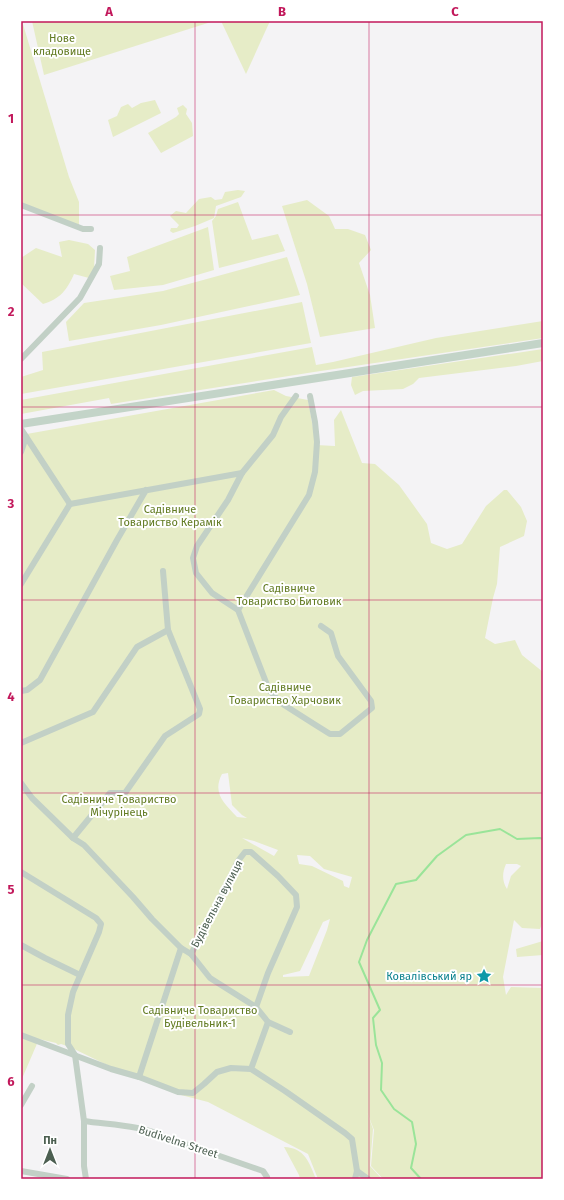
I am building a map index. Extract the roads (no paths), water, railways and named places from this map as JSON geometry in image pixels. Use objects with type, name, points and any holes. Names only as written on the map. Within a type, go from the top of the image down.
[{"type":"main road","points":[[21,424],[543,343]]},
{"type":"street","points":[[21,205],[83,229],[91,228]]},
{"type":"street","points":[[21,359],[80,298],[99,264],[100,248]]},
{"type":"street","points":[[296,396],[281,417],[273,435],[242,473],[228,500],[197,546],[193,558],[196,573],[212,594],[238,610],[269,690],[281,703],[330,734],[340,734],[372,708],[371,701],[338,656],[331,633],[321,626]]},
{"type":"street","points":[[238,610],[309,495],[315,472],[317,442],[310,396]]},
{"type":"street","points":[[21,429],[70,504]]},
{"type":"street","points":[[21,452],[26,437]]},
{"type":"street","points":[[21,584],[70,504],[242,473]]},
{"type":"street","points":[[21,691],[27,690],[40,680],[146,490]]},
{"type":"street","points":[[73,838],[110,793],[125,792],[165,736],[198,714],[200,708],[168,630],[163,571]]},
{"type":"street","points":[[21,744],[93,712],[137,646],[168,630]]},
{"type":"street","points":[[21,783],[32,798],[73,838],[84,845],[152,919],[181,948],[190,954],[210,978],[256,1007],[268,1022],[290,1032]]},
{"type":"street","name":"Будівельна вулиця","points":[[190,954],[212,915],[238,861],[245,852],[251,852],[278,876],[296,895],[297,907],[268,973],[256,1007]]},
{"type":"street","points":[[21,872],[96,918],[101,924],[73,992],[68,1015],[68,1044],[75,1055],[84,1121],[84,1166],[86,1179]]},
{"type":"street","points":[[21,944],[45,958],[80,975]]},
{"type":"street","points":[[139,1077],[181,948]]},
{"type":"street","points":[[251,1069],[268,1022]]},
{"type":"street","points":[[21,1035],[111,1069],[139,1077],[178,1092],[193,1093],[216,1072],[231,1068],[251,1069],[285,1091],[352,1139],[357,1171],[355,1179]]},
{"type":"street","points":[[21,1105],[32,1086]]},
{"type":"street","name":"Budivelna Street","points":[[84,1121],[127,1126],[157,1133],[263,1171],[267,1177]]},
{"type":"street","points":[[21,1171],[67,1179]]},
{"type":"street","points":[[357,1171],[368,1179]]},
{"type":"waterway","points":[[421,1179],[411,1168],[416,1144],[412,1122],[394,1109],[381,1090],[382,1063],[376,1045],[373,1018],[380,1010],[359,962],[367,940],[396,884],[416,880],[437,856],[466,835],[500,829],[517,839],[543,839]]},
{"type":"place","name":"Ковалівський яр","points":[[484,976]]},
{"type":"park label","name":"Нове кладовище","points":[[62,44]]},
{"type":"park label","name":"Садівниче Товариство Керамік","points":[[170,515]]},
{"type":"park label","name":"Садівниче Товариство Битовик","points":[[289,594]]},
{"type":"park label","name":"Садівниче Товариство Харчовик","points":[[285,693]]},
{"type":"park label","name":"Садівниче Товариство Мічурінець","points":[[119,805]]},
{"type":"park label","name":"Садівниче Товариство Будівельник-1","points":[[200,1016]]}]
